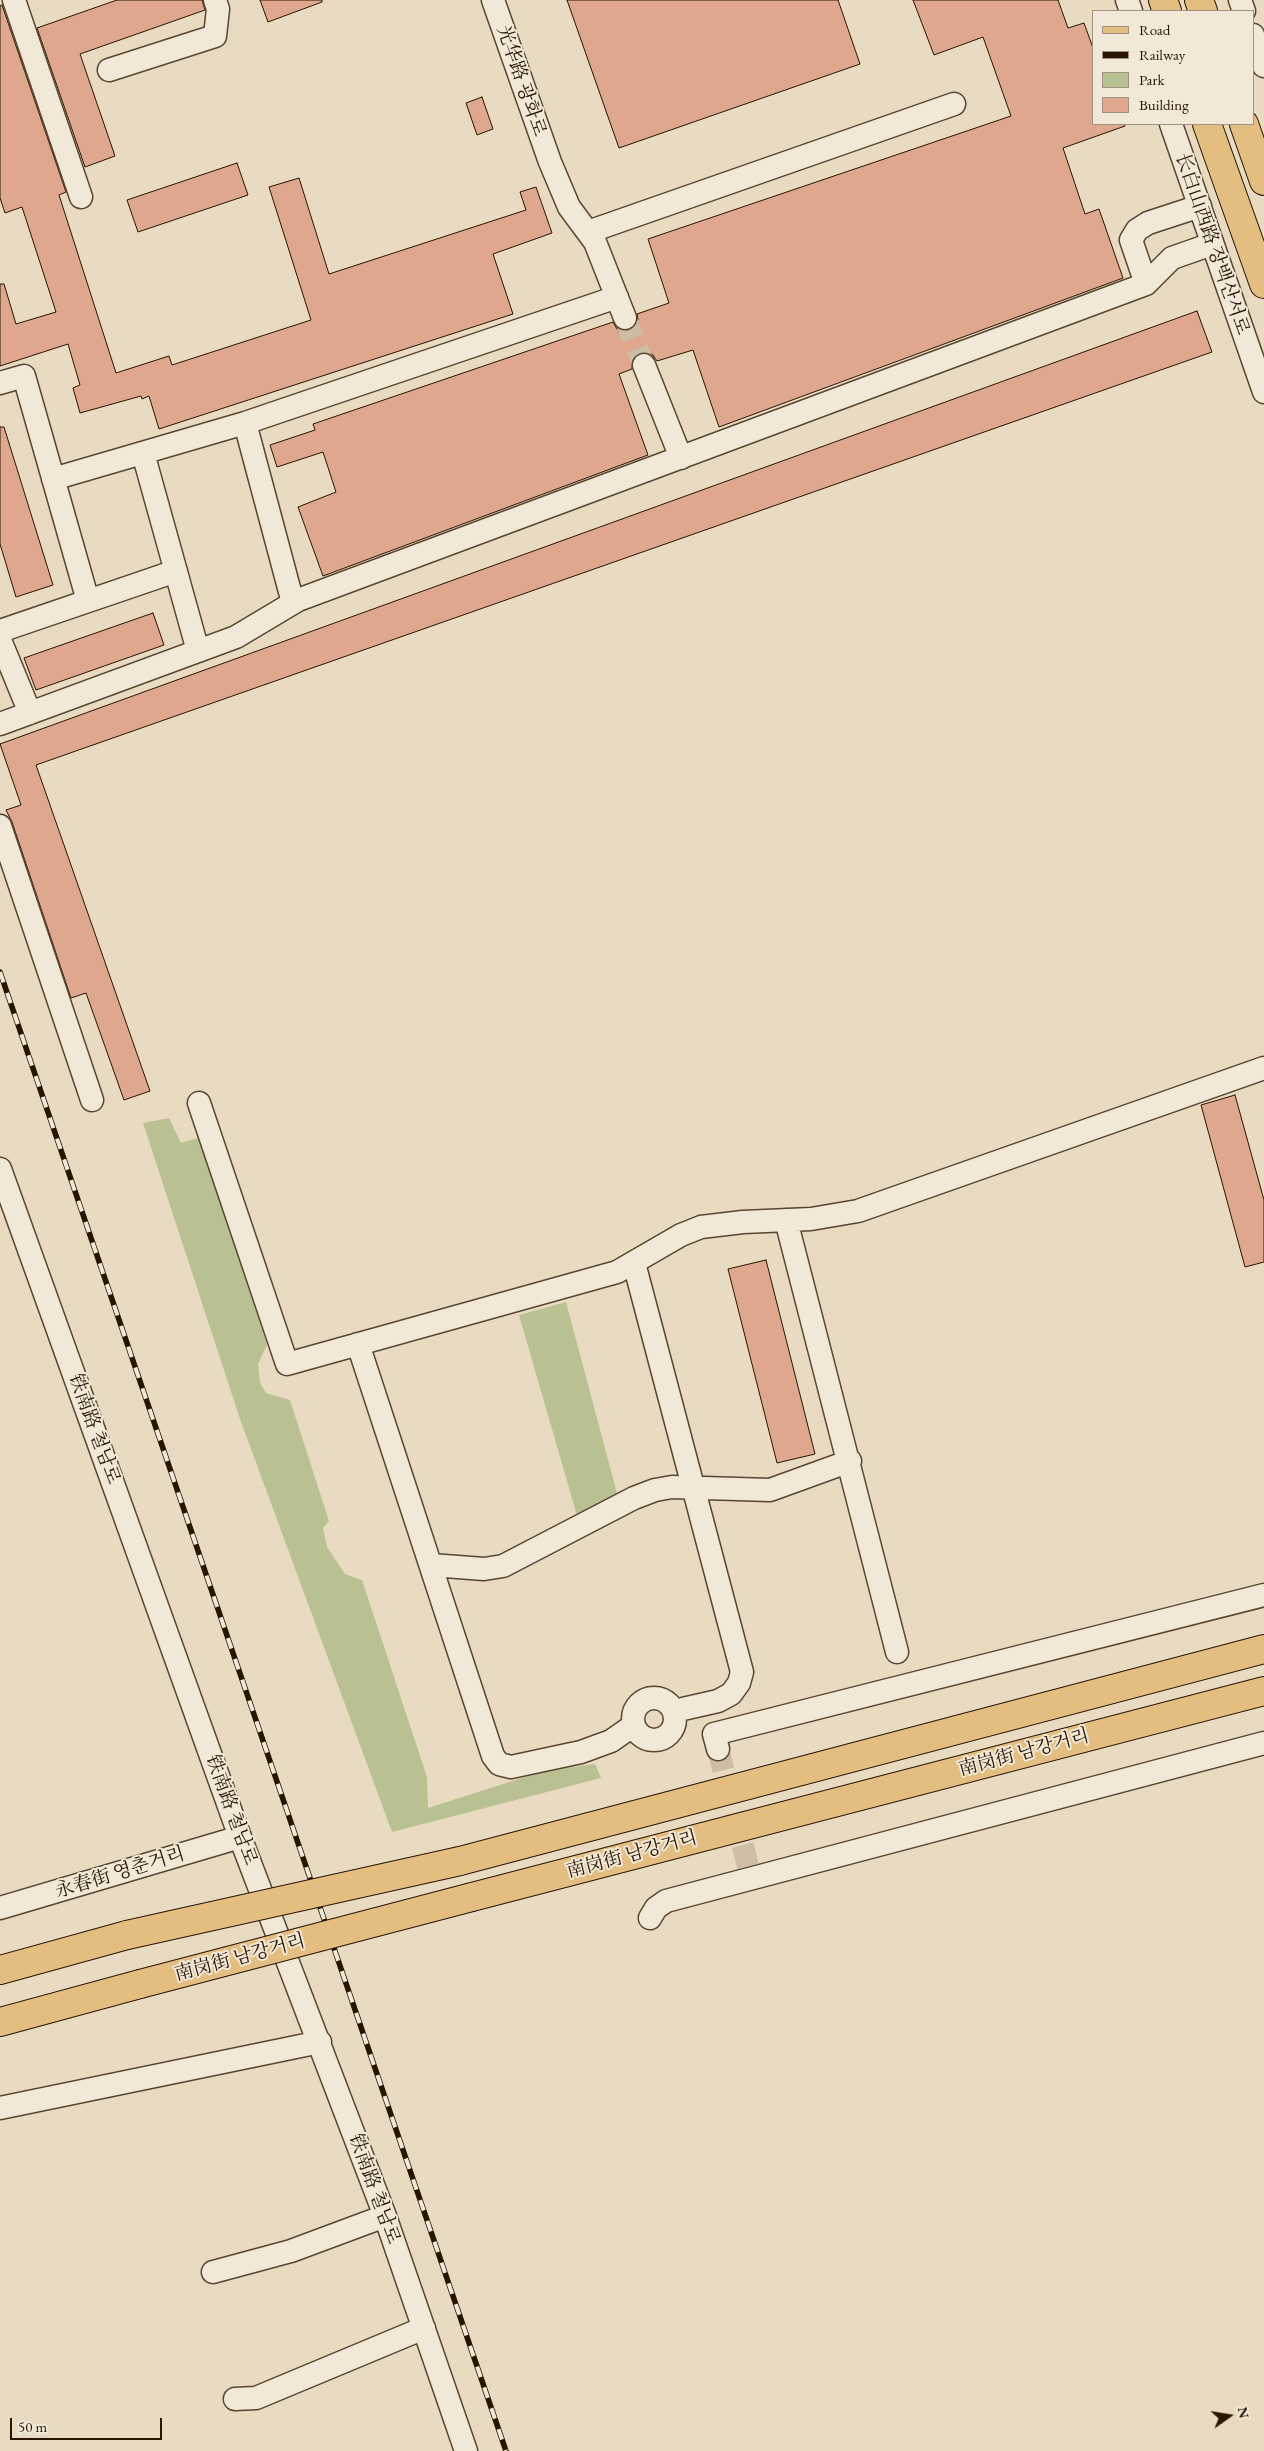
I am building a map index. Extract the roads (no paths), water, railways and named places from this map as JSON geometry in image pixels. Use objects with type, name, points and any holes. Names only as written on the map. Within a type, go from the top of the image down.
[{"type":"main road","name":"长白山西路 장백산서로","points":[[1207,125],[1264,284]]},
{"type":"main road","points":[[1244,125],[1264,181]]},
{"type":"main road","name":"南岗街 남강거리","points":[[0,1970],[127,1935],[460,1861],[1264,1649]]},
{"type":"main road","name":"南岗街 남강거리","points":[[0,2022],[1264,1691]]},
{"type":"street","points":[[14,0],[81,197]]},
{"type":"street","points":[[109,70],[214,36],[218,9],[215,0]]},
{"type":"street","name":"光华路 광화로","points":[[493,0],[550,162],[569,207],[595,242],[626,318]]},
{"type":"street","points":[[1254,38],[1264,66]]},
{"type":"street","points":[[588,232],[954,104]]},
{"type":"street","name":"长白山西路 장백산서로","points":[[1171,125],[1264,392]]},
{"type":"street","points":[[1146,284],[1131,240],[1137,230],[1148,223],[1200,206]]},
{"type":"street","points":[[0,724],[236,637],[293,604],[1146,284],[1172,258],[1212,244]]},
{"type":"street","points":[[53,479],[245,423],[617,297]]},
{"type":"street","points":[[644,365],[681,458]]},
{"type":"street","points":[[0,382],[24,376],[88,601]]},
{"type":"street","points":[[245,423],[293,604]]},
{"type":"street","points":[[143,453],[198,651]]},
{"type":"street","points":[[0,631],[176,571]]},
{"type":"street","points":[[0,640],[30,712]]},
{"type":"street","points":[[0,826],[92,1100]]},
{"type":"street","points":[[199,1103],[287,1364],[617,1272],[681,1235],[701,1227],[811,1219],[858,1212],[1264,1068]]},
{"type":"street","name":"铁南路 철남로","points":[[0,1168],[240,1837],[385,2216],[466,2451]]},
{"type":"street","points":[[786,1220],[850,1461],[897,1652]]},
{"type":"street","points":[[634,1263],[742,1672],[739,1683],[731,1694],[725,1698],[718,1702],[674,1711]]},
{"type":"street","points":[[358,1344],[493,1756],[498,1764],[510,1766],[581,1752],[611,1741],[634,1725]]},
{"type":"street","points":[[431,1565],[484,1569],[503,1566],[634,1498],[655,1490],[672,1487],[770,1490],[850,1461]]},
{"type":"street","points":[[718,1748],[714,1734],[1264,1595]]},
{"type":"street","points":[[658,1698],[665,1700],[674,1711],[675,1725],[667,1736],[661,1739],[648,1739],[642,1736],[634,1725],[635,1711],[644,1700],[658,1698]]},
{"type":"street","points":[[650,1918],[656,1908],[666,1902],[749,1873],[1264,1743]]},
{"type":"street","name":"永春街 영춘거리","points":[[0,1908],[240,1837]]},
{"type":"street","points":[[0,2108],[320,2042]]},
{"type":"street","points":[[213,2272],[291,2251],[385,2216]]},
{"type":"street","points":[[235,2399],[256,2398],[424,2328]]},
{"type":"tunnel","points":[[625,318],[644,365]]},
{"type":"tunnel","points":[[718,1749],[748,1866]]},
{"type":"railway","points":[[0,972],[506,2451]]}]
